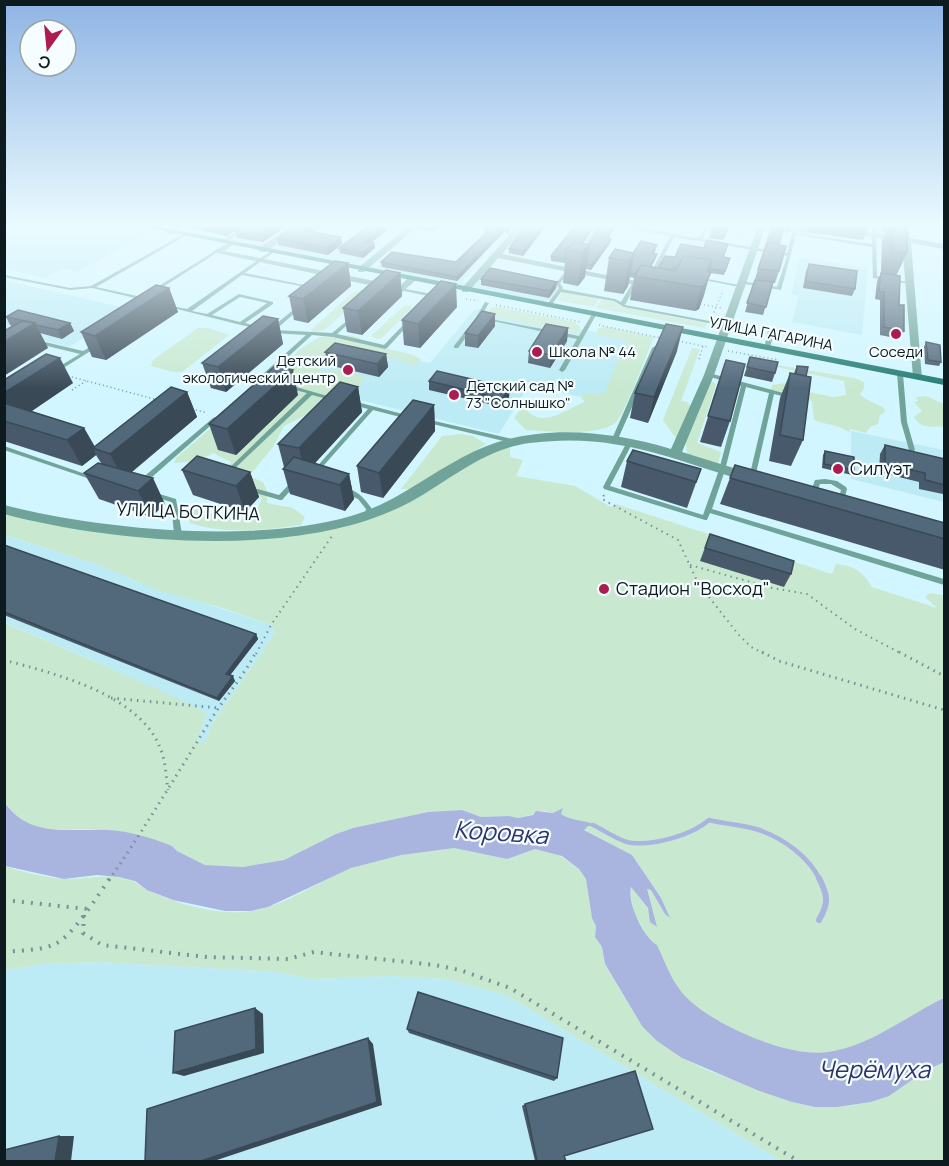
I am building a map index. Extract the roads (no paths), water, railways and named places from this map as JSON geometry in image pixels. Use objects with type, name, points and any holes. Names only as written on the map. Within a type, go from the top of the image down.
[{"type":"main road","name":"УЛИЦА ГАГАРИНА","points":[[419,280],[942,382]]},
{"type":"street","points":[[354,280],[385,288],[402,289],[411,280]]},
{"type":"street","points":[[465,290],[473,280]]},
{"type":"street","points":[[626,280],[648,285]]},
{"type":"street","points":[[674,455],[710,375],[724,325],[741,280]]},
{"type":"street","points":[[910,283],[918,377]]},
{"type":"street","name":"УЛИЦА БОТКИНА","points":[[4,509],[86,525],[178,534],[277,533],[343,522],[386,509],[487,450],[512,441],[544,438],[615,439],[757,480]]},
{"type":"lane","points":[[26,280],[70,289],[92,287],[152,302]]},
{"type":"lane","points":[[92,287],[104,280]]},
{"type":"lane","points":[[142,299],[171,280]]},
{"type":"lane","points":[[188,311],[233,280]]},
{"type":"lane","points":[[274,280],[320,290]]},
{"type":"lane","points":[[326,284],[330,280]]},
{"type":"lane","points":[[548,306],[561,288],[558,283],[560,280]]},
{"type":"lane","points":[[648,285],[650,280]]},
{"type":"lane","points":[[710,280],[779,289],[782,280]]},
{"type":"lane","points":[[895,280],[910,283]]},
{"type":"lane","points":[[622,305],[635,282]]},
{"type":"lane","points":[[402,289],[430,295],[433,297],[430,301]]},
{"type":"lane","points":[[559,290],[615,300],[622,305],[724,325]]},
{"type":"lane","points":[[208,316],[239,295],[271,303],[241,324]]},
{"type":"lane","points":[[456,347],[488,303]]},
{"type":"lane","points":[[271,331],[303,304]]},
{"type":"lane","points":[[161,305],[271,331],[333,335],[385,347],[415,316]]},
{"type":"lane","points":[[333,335],[358,312]]},
{"type":"lane","points":[[562,370],[594,315]]},
{"type":"lane","points":[[479,318],[580,338]]},
{"type":"lane","points":[[766,348],[771,332]]},
{"type":"lane","points":[[270,382],[260,380],[310,334]]},
{"type":"lane","points":[[26,339],[84,353]]},
{"type":"lane","points":[[53,372],[103,341]]},
{"type":"lane","points":[[49,352],[57,347]]},
{"type":"lane","points":[[615,439],[655,348]]},
{"type":"lane","points":[[900,374],[904,422],[912,450]]},
{"type":"lane","points":[[710,375],[793,397]]},
{"type":"lane","points":[[280,385],[512,441]]},
{"type":"lane","points":[[630,442],[606,488],[705,518],[722,470],[744,385]]},
{"type":"lane","points":[[757,480],[772,392]]},
{"type":"lane","points":[[231,482],[221,479],[311,393]]},
{"type":"lane","points":[[308,480],[372,408]]},
{"type":"lane","points":[[178,534],[174,501],[134,489],[218,416]]},
{"type":"lane","points":[[408,427],[415,418]]},
{"type":"lane","points":[[4,448],[101,481]]},
{"type":"lane","points":[[240,485],[280,498],[299,477]]},
{"type":"lane","points":[[353,493],[360,484]]},
{"type":"lane","points":[[342,489],[360,497],[369,509],[368,515]]},
{"type":"lane","points":[[708,510],[945,582]]},
{"type":"water","name":"Черёмуха","points":[[5,803],[26,822],[39,827],[133,833],[172,846],[177,851],[205,865],[243,867],[284,860],[353,828],[428,812],[462,810],[481,817],[518,818],[533,815],[536,811],[553,813],[563,808],[561,814],[566,817],[597,826],[588,826],[584,830],[632,855],[661,898],[670,918],[665,914],[651,890],[647,889],[657,927],[650,922],[648,908],[631,887],[631,901],[637,919],[646,935],[657,945],[669,972],[681,991],[698,1008],[752,1037],[773,1045],[812,1053],[844,1049],[859,1044],[944,998],[944,1062],[925,1071],[889,1096],[871,1102],[837,1107],[815,1107],[757,1090],[682,1058],[657,1041],[642,1026],[605,964],[602,947],[595,937],[596,926],[592,918],[586,879],[579,869],[562,856],[535,849],[507,859],[454,848],[401,855],[351,868],[268,907],[251,911],[225,911],[173,900],[147,890],[135,881],[119,877],[97,875],[64,879],[5,866]]},
{"type":"waterway","points":[[593,825],[632,843],[662,841],[693,830],[709,820],[753,828],[777,838],[794,849],[820,879]]},
{"type":"waterway","points":[[819,920],[826,899],[820,879]]},
{"type":"place","name":"Соседи","points":[[896,334]]},
{"type":"place","name":"Школа № 44","points":[[537,352]]},
{"type":"place","name":"Детский экологический центр","points":[[348,370]]},
{"type":"place","name":"Детский сад № 73 \"Солнышко\"","points":[[454,395]]},
{"type":"place","name":"Силуэт","points":[[838,469]]},
{"type":"place","name":"Стадион \"Восход\"","points":[[604,589]]},
{"type":"water label","name":"Коровка","points":[[501,833]]}]
